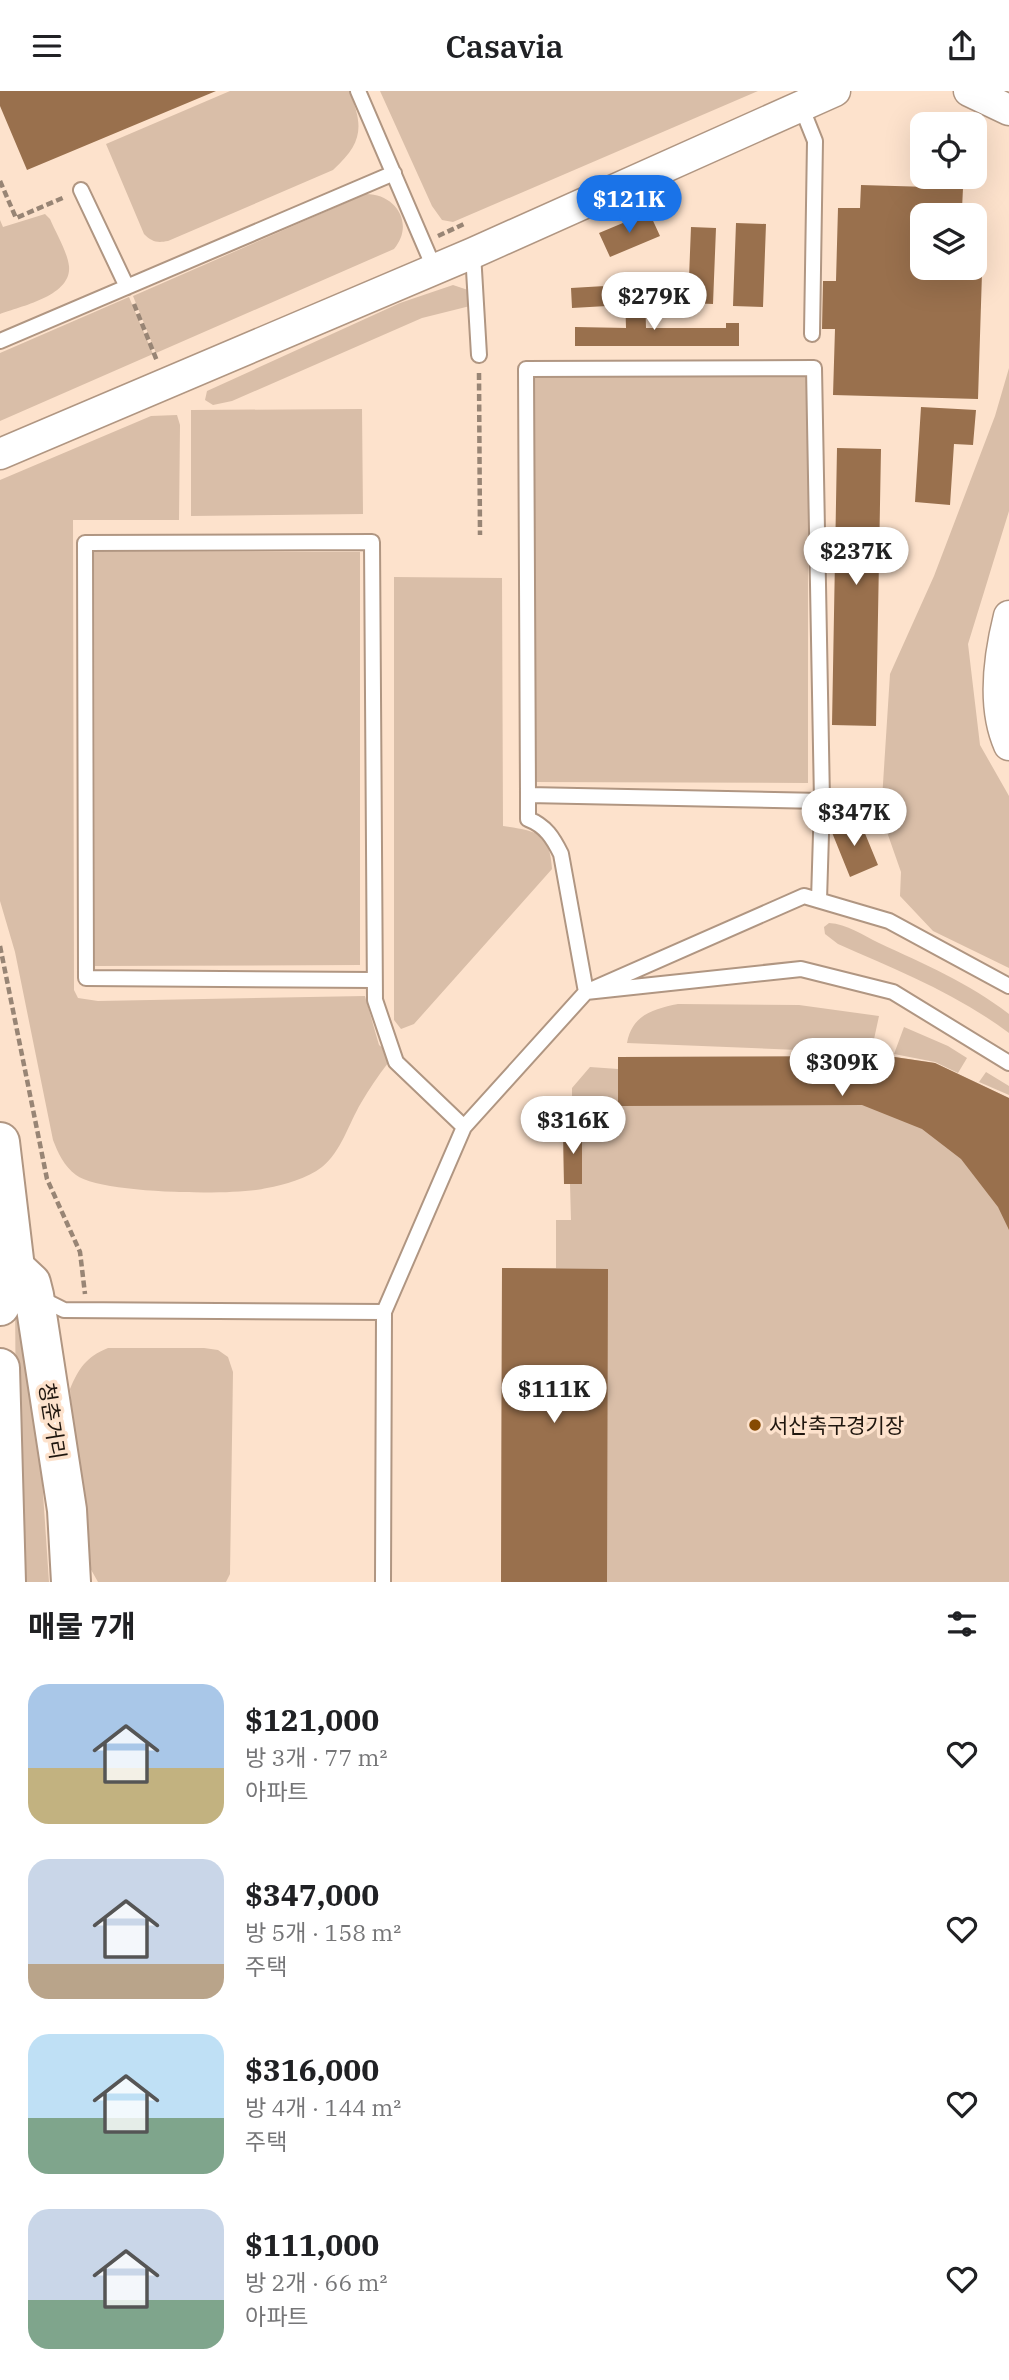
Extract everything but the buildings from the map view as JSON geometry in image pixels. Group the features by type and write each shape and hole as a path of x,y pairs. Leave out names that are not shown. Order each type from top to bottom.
{"main road":[{"name":"청춘거리","path":"0,1142 16,1290 67,1510 71,1582"},
{"path":"0,1368 6,1582"}],"street":[{"path":"0,454 473,253 835,91"},
{"path":"969,91 1009,110"},
{"path":"1009,616 999,685 1003,731 1009,745"}],"lane":[{"path":"358,91 435,269"},
{"path":"801,106 815,141 812,334"},
{"path":"0,341 394,173"},
{"path":"81,190 127,287"},
{"path":"473,253 478,355"},
{"path":"586,992 561,855 552,836 540,823 528,819 526,369 814,368 822,801 819,900"},
{"path":"373,981 86,978 85,543 372,542 375,1000 396,1062 464,1127"},
{"path":"528,795 822,801"},
{"path":"383,1582 384,1312 464,1127 586,992 804,896 889,921 1009,986"},
{"path":"586,992 801,969 892,992 1009,1063"},
{"path":"16,1290 64,1310 384,1312"}],"path":[{"path":"0,181 16,218 81,190"},
{"path":"127,287 167,383"},
{"path":"478,355 480,535"},
{"path":"0,946 47,1179 80,1252 86,1311"}],"shaded area":[{"path":"230,91 349,91 357,114 358,133 355,142 333,170 168,241 152,240 144,234 106,144"},
{"path":"380,91 758,91 453,222 442,220 432,206"},
{"path":"366,194 386,199 399,212 403,230 394,249 156,353 133,296"},
{"path":"45,214 50,219 66,254 68,276 62,285 44,298 0,314 0,220 3,227"},
{"path":"453,285 468,290 470,306 422,318 232,401 213,405 205,400 207,391 400,303"},
{"path":"129,297 153,354 0,421 0,353"},
{"path":"1009,368 1009,511 968,644 980,745 1009,796 1009,968 933,931 900,896 901,872 881,815 890,674 934,576 995,416"},
{"path":"533,376 808,376 808,783 533,782"},
{"path":"362,409 363,514 191,516 191,410"},
{"path":"177,415 180,425 179,520 73,520 74,990 78,998 98,1001 365,996 379,1045 387,1051 388,1063 364,1098 329,1161 310,1175 296,1181 251,1191 139,1190 90,1181 68,1168 53,1140 15,952 0,901 0,480 151,416"},
{"path":"94,552 360,552 360,965 95,966"},
{"path":"394,577 502,578 503,826 539,835 548,847 552,869 414,1024 401,1029 394,1020"},
{"path":"829,923 855,930 978,993 1009,1014 1009,1033 948,995 838,944 825,934 824,927"},
{"path":"678,1004 799,1005 879,1016 871,1053 627,1043 634,1026 645,1015"},
{"path":"904,1027 948,1046 967,1058 958,1073 935,1062 894,1054"},
{"name":"서산축구경기장","path":"888,1056 935,1063 1009,1098 1009,1582 501,1582 502,1268 556,1268 556,1220 571,1220 570,1184 564,1184 563,1128 572,1127 572,1088 590,1067 618,1069 618,1057"},
{"path":"986,1072 1009,1086 1009,1095 979,1082"},
{"path":"15,1294 38,1419 49,1582 17,1582"},
{"path":"108,1348 204,1348 218,1350 228,1357 233,1372 230,1574 226,1582 98,1582 85,1559 70,1389 84,1364"}],"place":[{"name":"서산축구경기장","path":"755,1425"}]}
